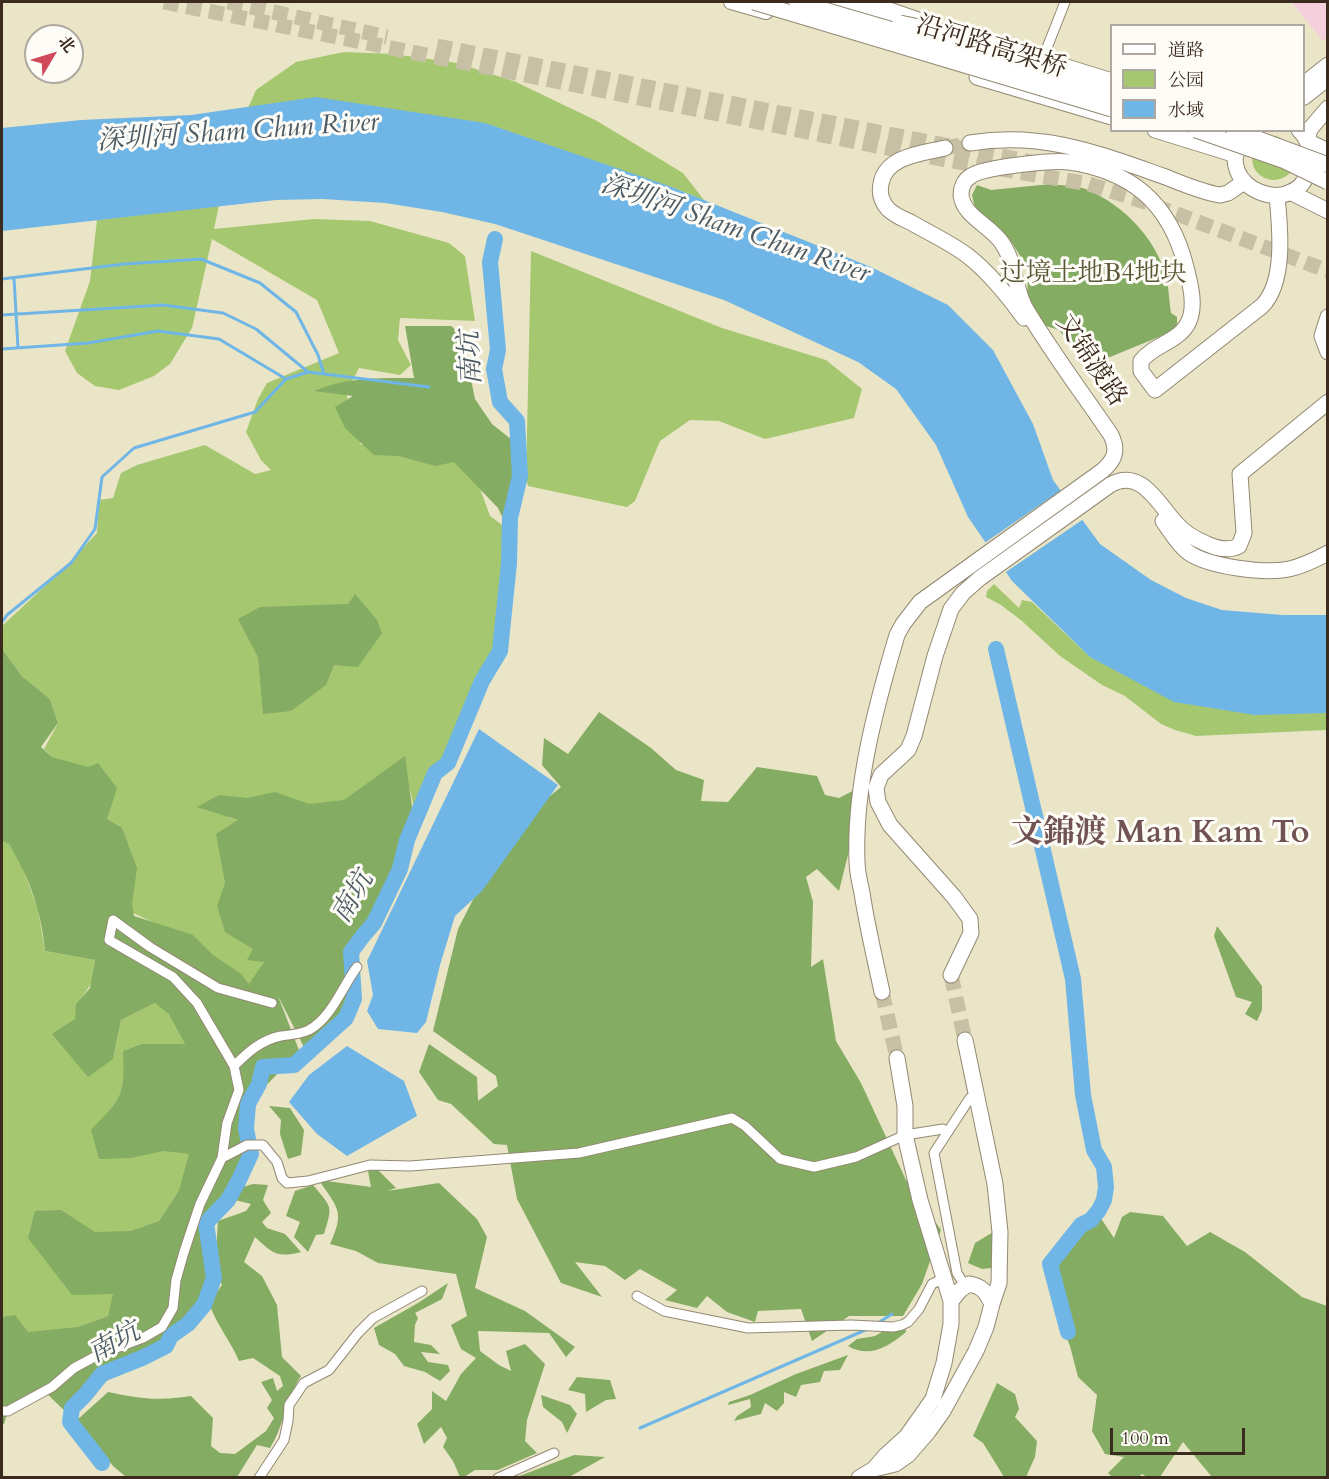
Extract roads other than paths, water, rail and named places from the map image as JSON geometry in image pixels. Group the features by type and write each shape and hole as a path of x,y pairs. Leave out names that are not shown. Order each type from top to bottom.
{"main road":[{"path":"731,2 1110,116"},
{"name":"沿河路高架桥","path":"754,2 1110,108"},
{"path":"804,2 828,31"},
{"path":"804,2 973,38"},
{"name":"沿河路高架桥","path":"804,2 1110,93"},
{"path":"828,31 834,16 834,2 1110,86"},
{"path":"866,3 1110,80"},
{"path":"1305,83 1328,65"},
{"path":"1305,96 1328,78"},
{"path":"1303,136 1328,108"},
{"path":"1161,132 1236,155"},
{"path":"1202,132 1285,161 1328,182"},
{"path":"1240,132 1328,164"},
{"path":"1246,132 1236,155 1237,170 1244,182 1256,191 1270,196 1284,194 1303,182 1310,167 1310,149 1303,136"},
{"path":"1261,132 1328,164"},
{"path":"1303,136 1328,151"},
{"path":"970,143 1015,139 1064,144 1220,195 1228,193 1244,182"},
{"name":"文锦渡路","path":"945,148 908,157 894,163 883,174 880,194 893,213 970,257 990,275 1022,316 1104,440 1106,449 1102,463 1083,484"},
{"name":"文锦渡路","path":"1083,484 1112,461 1116,452 1114,441 1026,309 1002,243 964,204 961,191 966,180 980,172 1044,162 1070,162 1117,176 1132,184 1153,201 1170,225 1180,247 1188,276 1192,309 1190,320 1181,333 1145,356 1141,361 1141,371 1155,390 1262,306 1271,295 1276,279 1284,194"},
{"path":"1284,194 1328,211"},
{"path":"1328,317 1323,336 1328,352"},
{"path":"951,975 970,933 970,919 954,897 891,825 878,802 876,788 881,775 908,750 914,736 935,656 951,609 963,593 980,578 1116,482 1133,480 1146,488 1174,522 1194,538 1223,549 1235,548 1242,542 1244,533 1240,474 1328,402"},
{"path":"882,992 868,931 857,863 858,804 861,781 892,653 903,624 920,602 1083,484"},
{"path":"1094,498 1117,487 1136,489 1151,503 1183,548 1195,556 1229,566 1286,570 1328,553"},
{"path":"871,1474 895,1464 908,1455 938,1418 976,1351 999,1283 1000,1232 985,1134 965,1040"},
{"path":"871,1474 886,1455 907,1436 933,1398 944,1363 951,1324 951,1301 921,1200 905,1135 905,1106 897,1058"},
{"path":"951,1301 960,1290 969,1284 978,1286 987,1292 992,1304"}],"street":[{"path":"1029,92 1065,2"},
{"path":"2,1411 8,1411 52,1387 74,1368 100,1354 143,1338 162,1327 172,1308 176,1280 184,1252 211,1177 222,1158 227,1123 239,1090 234,1066 197,1003 173,976 109,940 112,920 150,947 218,988 272,1003"},
{"path":"234,1066 250,1050 266,1040 308,1030 315,1025 331,1009 357,967"},
{"path":"965,1286 957,1273 934,1153 970,1098"},
{"path":"222,1158 247,1144 262,1145 277,1162 282,1178 287,1183 308,1181 370,1165 410,1166 579,1153 732,1118 745,1126 780,1159 814,1167 856,1157 905,1135 943,1129 948,1132"},
{"path":"637,1296 664,1311 748,1328 893,1326 908,1322 919,1309 932,1284 940,1280 945,1282"},
{"path":"259,1478 284,1440 289,1405 304,1383 329,1370 373,1318 422,1291"},
{"path":"498,1478 554,1453"}],"water":[{"name":"深圳河 Sham Chun River","path":"316,97 485,123 669,186 871,267 948,305 993,350 1033,424 1053,480 1100,544 1151,580 1186,598 1222,610 1283,615 1327,615 1327,713 1255,715 1174,702 1090,657 1012,581 968,517 936,445 896,389 858,362 724,300 495,224 442,212 385,203 323,199 276,200 2,231 2,128 81,120 191,115"},
{"path":"479,729 558,785 482,891 455,916 426,1022 417,1033 378,1029 367,1011 373,995 367,961"},
{"path":"347,1046 404,1081 417,1116 347,1156 317,1134 289,1102 309,1075"}],"waterway":[{"name":"南坑","path":"102,1463 70,1422 72,1408 102,1374 166,1346 171,1336 188,1324 204,1305 214,1278 206,1223 228,1200 251,1154 246,1129 248,1104 259,1084 263,1067 294,1065 346,1018 354,999 351,952 374,923 400,869 407,840 435,773 448,763 482,681 500,651 509,563 510,518 520,476 517,421 500,402 494,369 498,350 490,262 495,239"},
{"path":"2,279 124,264 201,259 260,283 296,312 318,355 324,374"},
{"path":"14,278 18,348"},
{"path":"2,315 163,305 223,313 256,329 308,372"},
{"path":"2,349 88,343 158,331 219,339 286,379"},
{"path":"2,622 7,615 71,563 95,529 102,477 134,448 255,412 286,379 308,372 429,387"},
{"path":"996,649 1073,979 1083,1095 1094,1150 1104,1167 1106,1187 1104,1200 1099,1210 1091,1220 1081,1225 1050,1264 1068,1332"},
{"path":"878,1323 892,1314"},
{"path":"640,1428 870,1328"}],"tunnel":[{"path":"164,2 941,159 1089,184 1145,202 1328,271"},
{"path":"228,2 387,37"},
{"path":"437,46 1032,162"},
{"path":"945,148 970,143"},
{"path":"951,975 965,1040"},
{"path":"882,992 897,1058"}],"district":[{"name":"文錦渡 Man Kam To","path":"1160,835"}],"park label":[{"name":"过境土地B4地块","path":"1093,275"}]}
